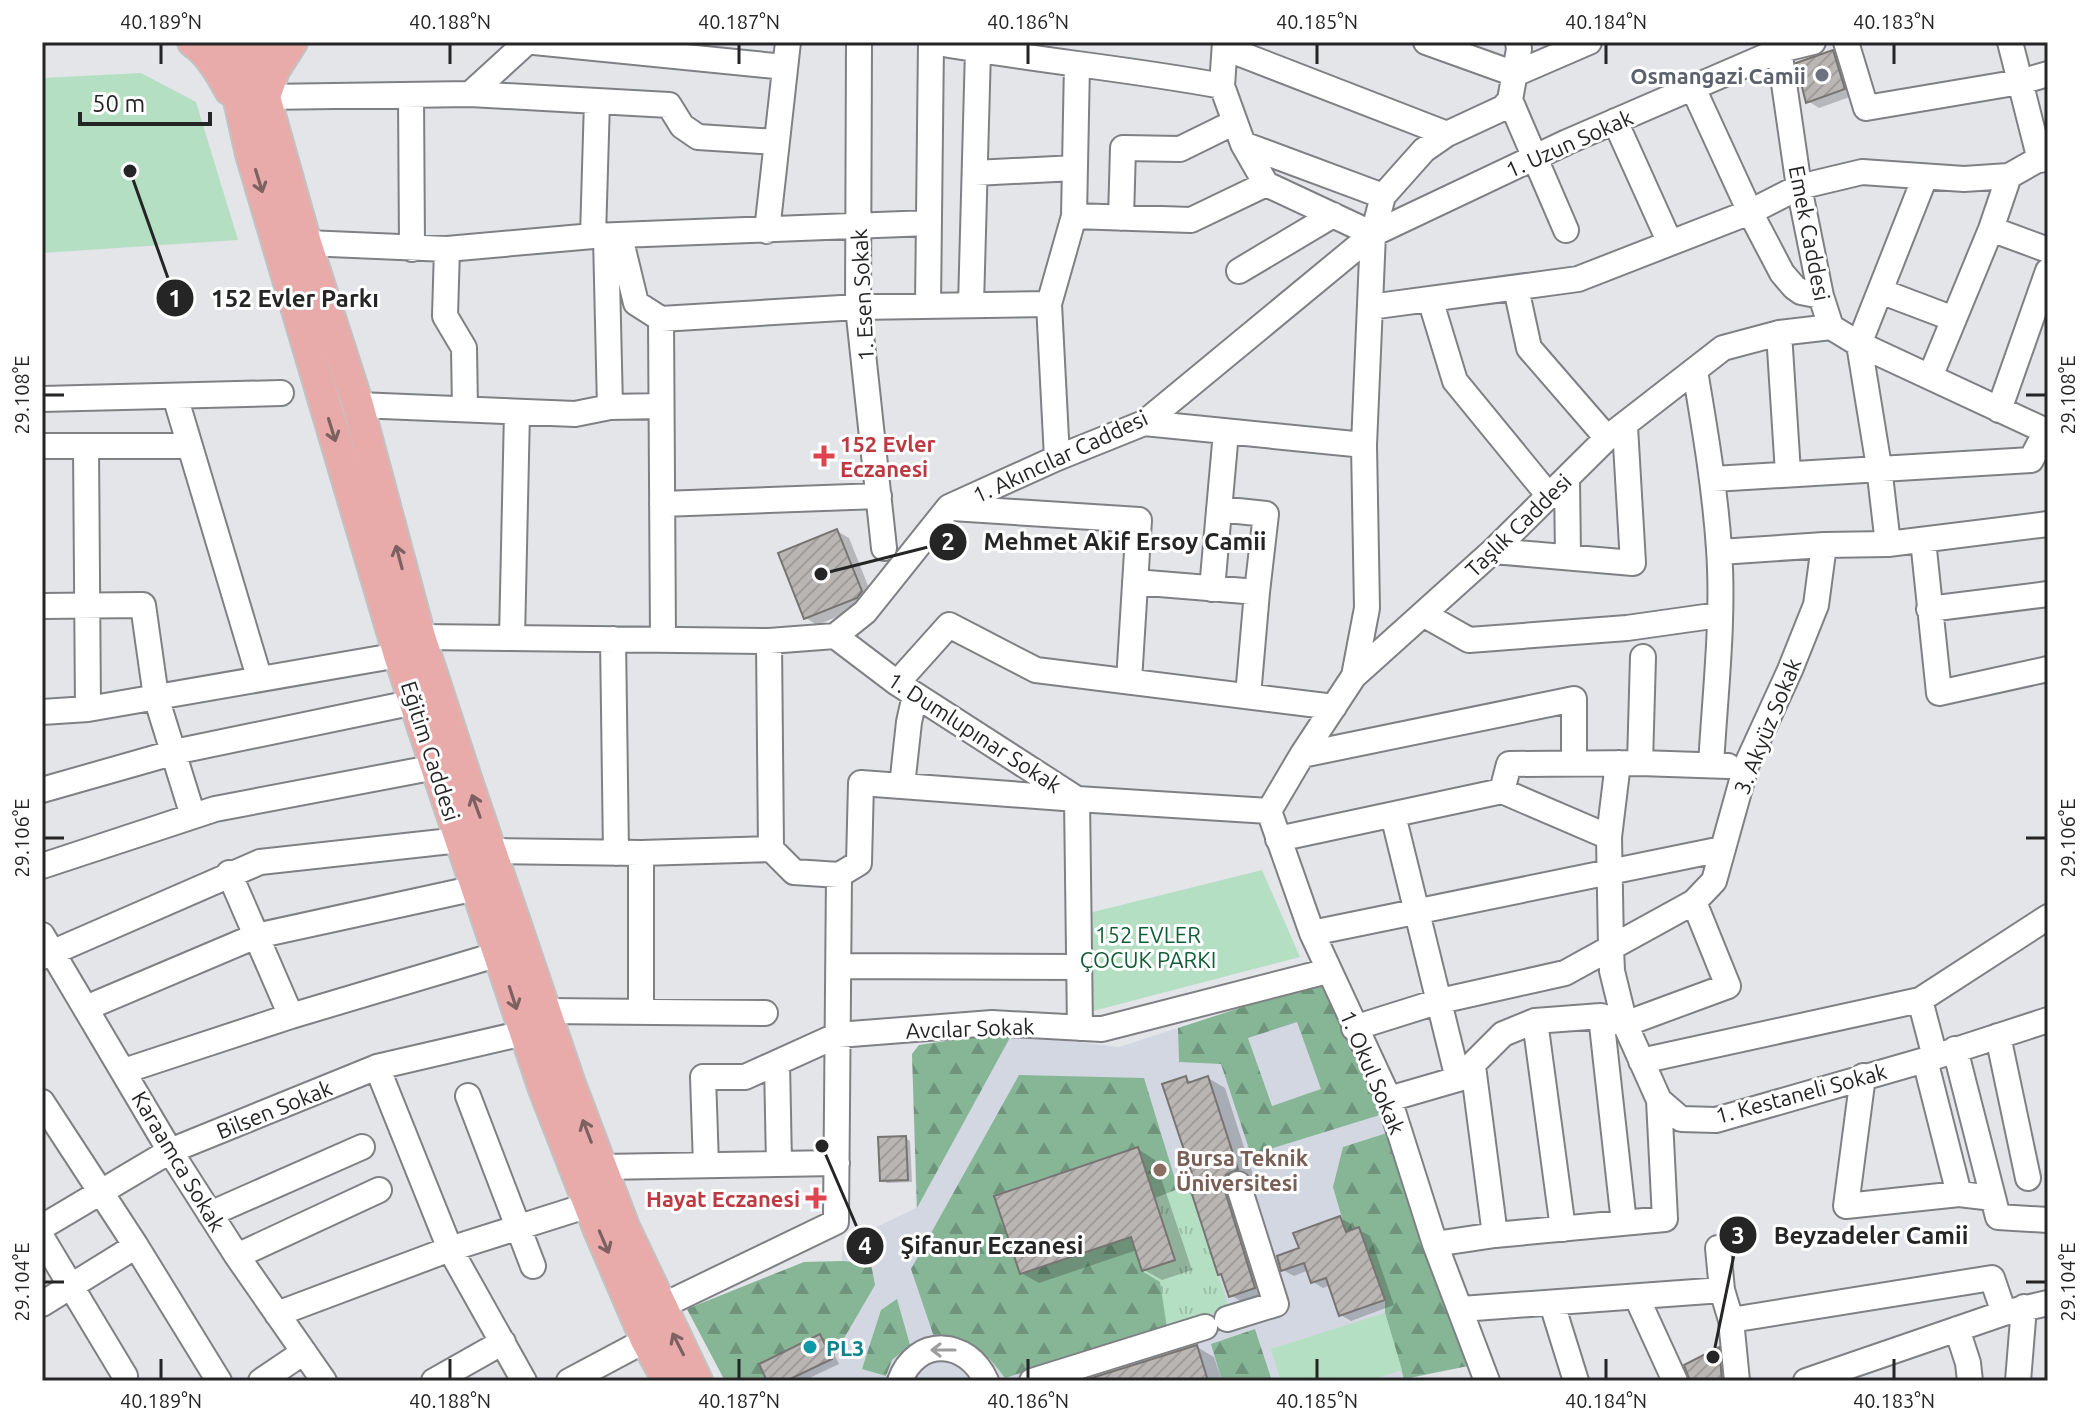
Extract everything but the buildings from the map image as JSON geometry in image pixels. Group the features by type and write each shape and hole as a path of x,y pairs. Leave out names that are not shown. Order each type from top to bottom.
{"main road":[{"path":"193,42 252,102"},
{"path":"226,42 252,102"},
{"name":"Eğitim Caddesi","path":"257,42 258,61 252,102 410,646 467,781 545,1011 624,1227 697,1381"},
{"path":"252,102 292,42"},
{"name":"Eğitim Caddesi","path":"252,102 306,243 358,405 410,646 415,702 436,767 524,1033 589,1205 646,1340 668,1381"}],"street":[{"path":"470,94 527,42"},
{"path":"534,42 785,67"},
{"path":"767,231 788,42"},
{"name":"1. Esen Sokak","path":"859,42 858,307 884,548"},
{"path":"928,305 932,42 978,50 1068,56 1222,86"},
{"path":"1426,42 1515,74 1589,42"},
{"path":"1354,676 1367,608 1364,445 1373,234 1383,196 1424,150 1447,134 1503,108 1510,100 1518,42"},
{"name":"1. Uzun Sokak","path":"1373,234 1779,46 1813,42"},
{"path":"1846,42 1866,108 2020,82 2048,74"},
{"path":"1370,307 1578,279 1750,212 1799,187 1862,172 1964,179 2009,176 2044,157 2010,42"},
{"path":"1373,234 1266,184 1239,133 1222,86 1225,45 1447,134"},
{"name":"Emek Caddesi","path":"1779,46 1799,187 1821,296 1831,327 1859,344 2047,432"},
{"path":"971,305 978,50"},
{"path":"1057,458 1049,304 1074,216 1075,168 1068,56"},
{"path":"1693,88 1750,212 1787,281 1801,292 1821,296"},
{"path":"252,102 470,94 669,105 682,126 698,137 776,142"},
{"path":"411,95 412,249"},
{"path":"1510,100 1566,230"},
{"path":"597,101 606,237 610,407"},
{"path":"1615,121 1670,243"},
{"path":"1121,218 1123,148 1180,149 1239,133 1383,196"},
{"path":"975,173 1075,168"},
{"path":"1930,377 1991,229 2009,176"},
{"path":"1888,544 1859,344 1925,177"},
{"path":"1074,216 1191,220 1266,184"},
{"path":"1239,271 1333,215"},
{"path":"306,243 447,249 606,237 929,223"},
{"path":"1991,229 2048,250"},
{"name":"1. Akıncılar Caddesi","path":"835,636 865,612 949,507 1144,423 1373,234"},
{"path":"606,237 636,303 661,319 858,307 1049,304"},
{"path":"447,249 445,316 464,348 465,409"},
{"path":"1999,410 2048,271"},
{"path":"1493,551 1633,563 1616,432 1529,348 1516,288"},
{"path":"1880,291 1954,319"},
{"path":"1430,299 1455,381 1558,488 1568,557"},
{"path":"661,319 663,640"},
{"name":"Taşlık Caddesi","path":"1269,811 1354,676 1493,551 1616,432 1723,348 1779,333 1831,327"},
{"path":"1779,333 1788,473"},
{"path":"1695,371 1713,479 1720,552 1711,765"},
{"path":"42,399 281,393"},
{"path":"175,396 259,677"},
{"path":"358,405 575,414 610,407 661,406"},
{"path":"512,638 517,412"},
{"path":"1144,423 1364,445"},
{"path":"1212,589 1226,432"},
{"path":"1713,479 2031,460 2047,432"},
{"path":"42,446 190,446"},
{"path":"86,446 88,709"},
{"path":"662,504 879,496"},
{"path":"949,507 1139,520 1129,681"},
{"path":"1219,509 1266,514 1248,696"},
{"path":"1720,552 1888,544 2048,524"},
{"path":"1923,540 1939,693 2048,669"},
{"name":"3. Akyüz Sokak","path":"1354,1028 1440,1001 1565,973 1694,902 1714,881 1746,766 1816,605 1824,545"},
{"path":"1135,582 1257,592"},
{"path":"1929,609 2048,594"},
{"path":"42,606 143,605 156,697 193,816"},
{"path":"1423,614 1469,640 1627,628 1719,615"},
{"path":"902,786 909,722 906,689 949,625 1036,670 1334,707"},
{"path":"42,712 88,709 156,697 410,646 512,638 769,641 835,636"},
{"name":"1. Dumlupınar Sokak","path":"835,636 906,689 1077,799 1269,811"},
{"path":"613,639 616,853"},
{"path":"769,641 771,849 794,872 839,875 859,863 861,783 1077,799 1080,1028"},
{"path":"1435,1244 1495,1235 1665,1219 1659,1100 1625,1024 1612,971 1611,948 1609,837 1629,763 1643,657"},
{"path":"1302,755 1574,699 1574,763"},
{"path":"42,790 173,753 415,702"},
{"path":"1502,791 1509,764 1746,766"},
{"path":"42,866 215,809 436,767"},
{"path":"1278,839 1502,791 1609,837"},
{"name":"1. Okul Sokak","path":"1269,811 1312,933 1389,1099 1435,1244 1487,1381"},
{"path":"1393,815 1440,1001 1466,1073 1495,1235"},
{"path":"45,948 260,862 460,840"},
{"path":"492,851 641,853 771,849"},
{"path":"1312,933 1722,849"},
{"path":"641,853 641,1012"},
{"path":"229,873 291,1016"},
{"path":"660,1307 836,1222 839,875"},
{"path":"86,1008 256,936 476,888"},
{"path":"1389,1099 1466,1073 1503,1034 1535,1021 1601,1016 1625,1024 1728,986 1694,902"},
{"path":"1641,1061 1920,1000 2048,917"},
{"name":"Karaamca Sokak","path":"45,948 86,1008 170,1151 237,1256 324,1381"},
{"path":"124,1071 291,1016 499,954"},
{"path":"839,966 1079,967"},
{"name":"Avcılar Sokak","path":"706,1165 703,1077 745,1077 838,1035 992,1023 1102,1029 1328,971"},
{"path":"1920,1000 1995,1208"},
{"path":"545,1011 765,1013"},
{"path":"1601,1016 1624,1223"},
{"name":"1. Kestaneli Sokak","path":"1659,1100 1681,1119 1716,1120 2048,1020"},
{"path":"1535,1021 1563,1229"},
{"name":"Bilsen Sokak","path":"42,1227 170,1151 377,1067 524,1033"},
{"path":"1998,1036 2028,1178"},
{"path":"1938,1055 1959,1194"},
{"path":"777,1063 779,1164"},
{"path":"377,1067 450,1249 524,1381"},
{"path":"1863,1076 1846,1206 1959,1194 1995,1208 2048,1220"},
{"path":"468,1096 533,1266"},
{"path":"42,1102 219,1381"},
{"path":"210,1214 362,1147"},
{"path":"601,1167 837,1163"},
{"path":"1032,1381 1276,1304 1238,1184"},
{"path":"237,1256 379,1190"},
{"path":"277,1314 450,1249 589,1205"},
{"path":"42,1238 125,1376"},
{"path":"42,1304 136,1246"},
{"path":"1718,1248 1722,1290 1731,1320 1737,1381"},
{"path":"1731,1320 1992,1278 2025,1308"},
{"path":"1461,1309 1722,1290"},
{"path":"1637,1298 1675,1381"},
{"path":"1552,1304 1576,1381"},
{"path":"1806,1381 2025,1308"},
{"path":"2018,1381 2025,1308"},
{"path":"1957,1329 1968,1363 1970,1381"},
{"path":"569,1381 646,1340"},
{"path":"434,1381 503,1342"},
{"path":"900,1381 913,1359 925,1351 940,1348 955,1349 968,1356 979,1366 986,1381"},
{"path":"261,1381 304,1352"}],"shaded area":[{"name":"Bursa Teknik Üniversitesi","path":"1326,980 1390,1132 1473,1365 1395,1381 725,1381 687,1309 804,1262 842,1261 843,1243 916,1208 912,1054 919,1045 998,1033 1119,1047"}],"green space":[{"path":"141,73 196,102 238,240 42,253 42,78"},
{"name":"152 EVLER ÇOCUK PARKI","path":"1262,870 1300,957 1093,1011 1089,913"},
{"path":"1326,980 1383,1114 1251,1155 1221,1064 1179,1062 1178,1028","holes":["1297,1022 1321,1089 1272,1106 1248,1038"]},
{"path":"998,1033 1012,1034 917,1208 912,1054 919,1045"},
{"path":"1019,1075 1144,1078 1178,1189 1155,1198 1137,1147 994,1195 1020,1274 1131,1237 1142,1271 1160,1282 1167,1328 1005,1378 976,1347 934,1337 911,1269"},
{"path":"1390,1132 1473,1365 1404,1379 1385,1313 1385,1300 1360,1228 1346,1232 1333,1187 1343,1147"},
{"path":"1189,1185 1229,1308 1167,1328 1142,1271 1175,1260 1155,1198"},
{"path":"804,1262 871,1264 875,1285 832,1359 820,1335 759,1364 767,1381 725,1381 687,1309"},
{"path":"897,1299 910,1345 892,1360 886,1376 862,1369 881,1310"},
{"path":"1385,1313 1402,1370 1368,1381 1281,1381 1271,1349"},
{"path":"1255,1329 1272,1381 1222,1381 1211,1344"}],"place":[{"name":"Osmangazi Camii","path":"1822,75"},
{"name":"152 Evler Parkı","path":"130,171"},
{"name":"152 Evler Eczanesi","path":"824,456"},
{"name":"Mehmet Akif Ersoy Camii","path":"821,574"},
{"name":"Şifanur Eczanesi","path":"822,1146"},
{"name":"Bursa Teknik Üniversitesi","path":"1160,1170"},
{"name":"Hayat Eczanesi","path":"816,1198"},
{"name":"PL3","path":"810,1347"},
{"name":"Beyzadeler Camii","path":"1713,1357"}]}
